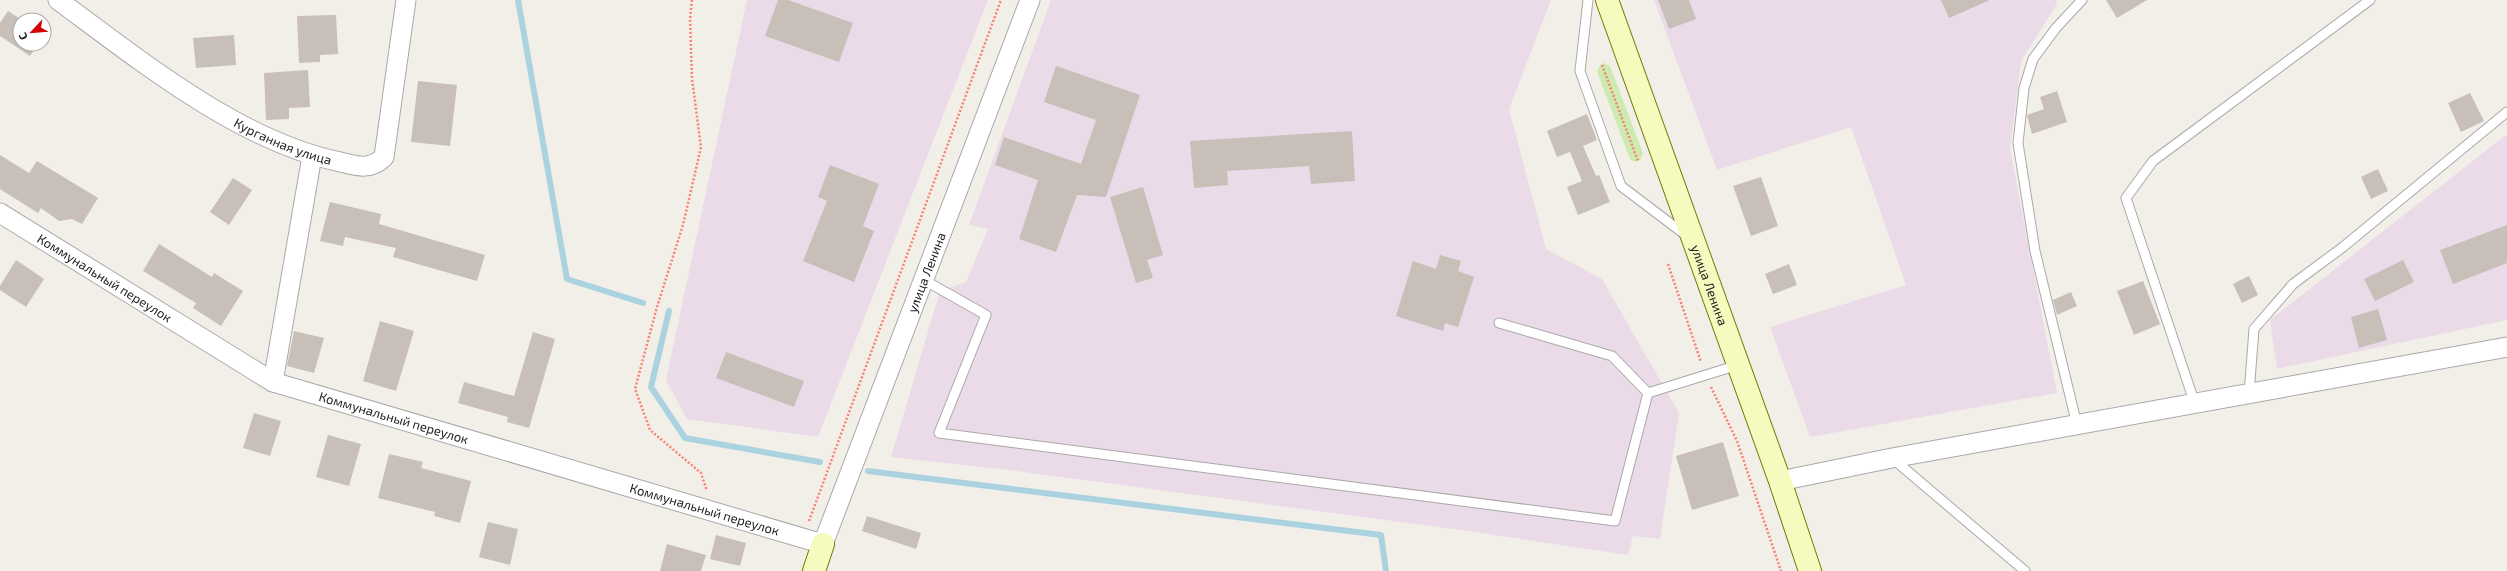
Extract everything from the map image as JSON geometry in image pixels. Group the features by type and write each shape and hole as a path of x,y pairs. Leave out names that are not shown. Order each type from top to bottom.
{"main road":[{"name":"улица Ленина","path":"1607,0 1780,481 1810,571"},
{"path":"813,542 814,571"}],"street":[{"name":"Курганная улица","path":"58,0 160,75 265,135 312,156 365,167 376,165 384,157 406,0"},
{"name":"улица Ленина","path":"813,542 924,280 1030,0"},
{"path":"274,382 312,156"},
{"name":"Коммунальный переулок","path":"0,213 274,382 813,542"},
{"path":"1780,481 1892,458 2507,347"}],"lane":[{"path":"1588,0 1580,71 1621,186 1694,241"},
{"path":"2077,425 2035,251 2018,143 2024,88 2033,60 2056,28 2082,0"},
{"path":"2195,404 2126,198 2153,161 2370,0"},
{"path":"2249,394 2254,329 2293,284 2343,247 2507,112"},
{"path":"924,280 986,315 939,433 1615,521 1648,393"},
{"path":"1499,323 1612,356 1648,393"},
{"path":"1648,393 1738,364"},
{"path":"1892,458 2025,571"}],"path":[{"path":"692,0 690,19 692,79 701,146 683,225 635,389 650,430 701,473 713,512"},
{"path":"813,542 1001,0"},
{"path":"1602,65 1638,161"},
{"path":"1668,264 1706,375 1737,441 1781,571"}],"shaded area":[{"path":"747,0 988,0 818,437 687,419 666,380"},
{"path":"1051,0 1551,0 1509,109 1546,249 1602,279 1679,413 1660,539 1633,536 1628,555 1461,530 1009,470 891,457 940,291 966,282 988,229 969,225"},
{"path":"1654,0 2056,0 2057,4 2021,61 2010,149 2057,393 1810,437 1770,327 1906,285 1851,127 1717,170"},
{"path":"2507,134 2507,320 2277,369 2270,320"}],"green space":[{"path":"1604,63 1610,66 1643,153 1640,160 1635,162 1630,159 1597,72 1599,66"}],"building":[{"path":"778,0 788,0 853,23 839,62 765,36"},
{"path":"1658,0 1689,0 1696,19 1669,29"},
{"path":"1941,0 1990,0 1949,18"},
{"path":"2106,0 2147,0 2117,18"},
{"path":"8,11 12,14 12,44 0,36 0,23"},
{"path":"336,15 338,54 320,55 320,62 299,63 297,16"},
{"path":"234,35 236,65 196,68 193,38"},
{"path":"24,52 33,52 30,56"},
{"path":"1056,66 1140,95 1106,197 1077,195 1056,252 1019,239 1038,180 995,165 1004,137 1081,164 1096,120 1044,102"},
{"path":"308,70 310,107 289,108 289,119 266,120 264,73"},
{"path":"418,81 457,85 450,146 411,142"},
{"path":"2057,91 2067,122 2032,134 2027,115 2044,109 2040,97"},
{"path":"2470,93 2484,121 2461,132 2448,103"},
{"path":"1587,114 1597,140 1583,146 1596,176 1599,175 1610,202 1578,215 1567,187 1582,181 1570,152 1557,157 1547,131"},
{"path":"1352,131 1355,181 1311,184 1309,166 1227,171 1228,185 1194,188 1190,141"},
{"path":"0,155 29,173 37,161 98,198 82,224 72,219 59,221 41,208 38,213 0,189"},
{"path":"830,165 879,184 863,226 874,231 854,282 803,261 827,201 818,197"},
{"path":"2378,169 2388,191 2371,199 2361,177"},
{"path":"1761,177 1778,226 1751,236 1733,186"},
{"path":"233,178 252,190 229,225 210,212"},
{"path":"1143,187 1163,255 1147,260 1153,278 1136,283 1110,197"},
{"path":"330,202 381,214 379,224 485,255 477,281 393,257 396,248 345,237 343,246 320,241"},
{"path":"2507,225 2507,263 2453,284 2440,250"},
{"path":"159,244 212,277 214,273 243,291 221,326 193,308 196,303 143,271"},
{"path":"1440,255 1461,261 1458,271 1474,277 1458,327 1445,323 1443,331 1396,316 1413,261 1436,269"},
{"path":"16,260 44,279 26,307 0,290 0,286"},
{"path":"2403,260 2414,282 2375,301 2364,279"},
{"path":"1789,264 1797,285 1773,294 1765,274"},
{"path":"2249,276 2258,295 2242,303 2233,284"},
{"path":"2143,281 2160,324 2134,335 2117,291"},
{"path":"2071,292 2077,306 2057,315 2053,300"},
{"path":"2378,309 2387,340 2359,348 2351,317"},
{"path":"380,321 414,331 396,391 363,381"},
{"path":"294,331 324,338 314,373 287,366"},
{"path":"533,332 555,339 529,428 507,422 508,417 458,403 464,382 514,396"},
{"path":"726,352 804,381 794,407 716,378"},
{"path":"254,413 281,421 270,456 243,448"},
{"path":"328,435 361,444 349,486 316,477"},
{"path":"1723,442 1739,496 1692,510 1676,456"},
{"path":"389,454 423,462 421,468 471,481 460,523 434,516 435,512 378,498"},
{"path":"867,516 921,533 916,549 862,531"},
{"path":"488,522 518,529 510,565 479,557"},
{"path":"716,535 746,543 740,566 710,559"},
{"path":"667,544 706,555 701,571 660,571"}],"waterway":[{"path":"518,0 567,279 643,303"},
{"path":"669,311 651,387 685,438 820,462"},
{"path":"868,471 1381,535 1386,571"}]}
